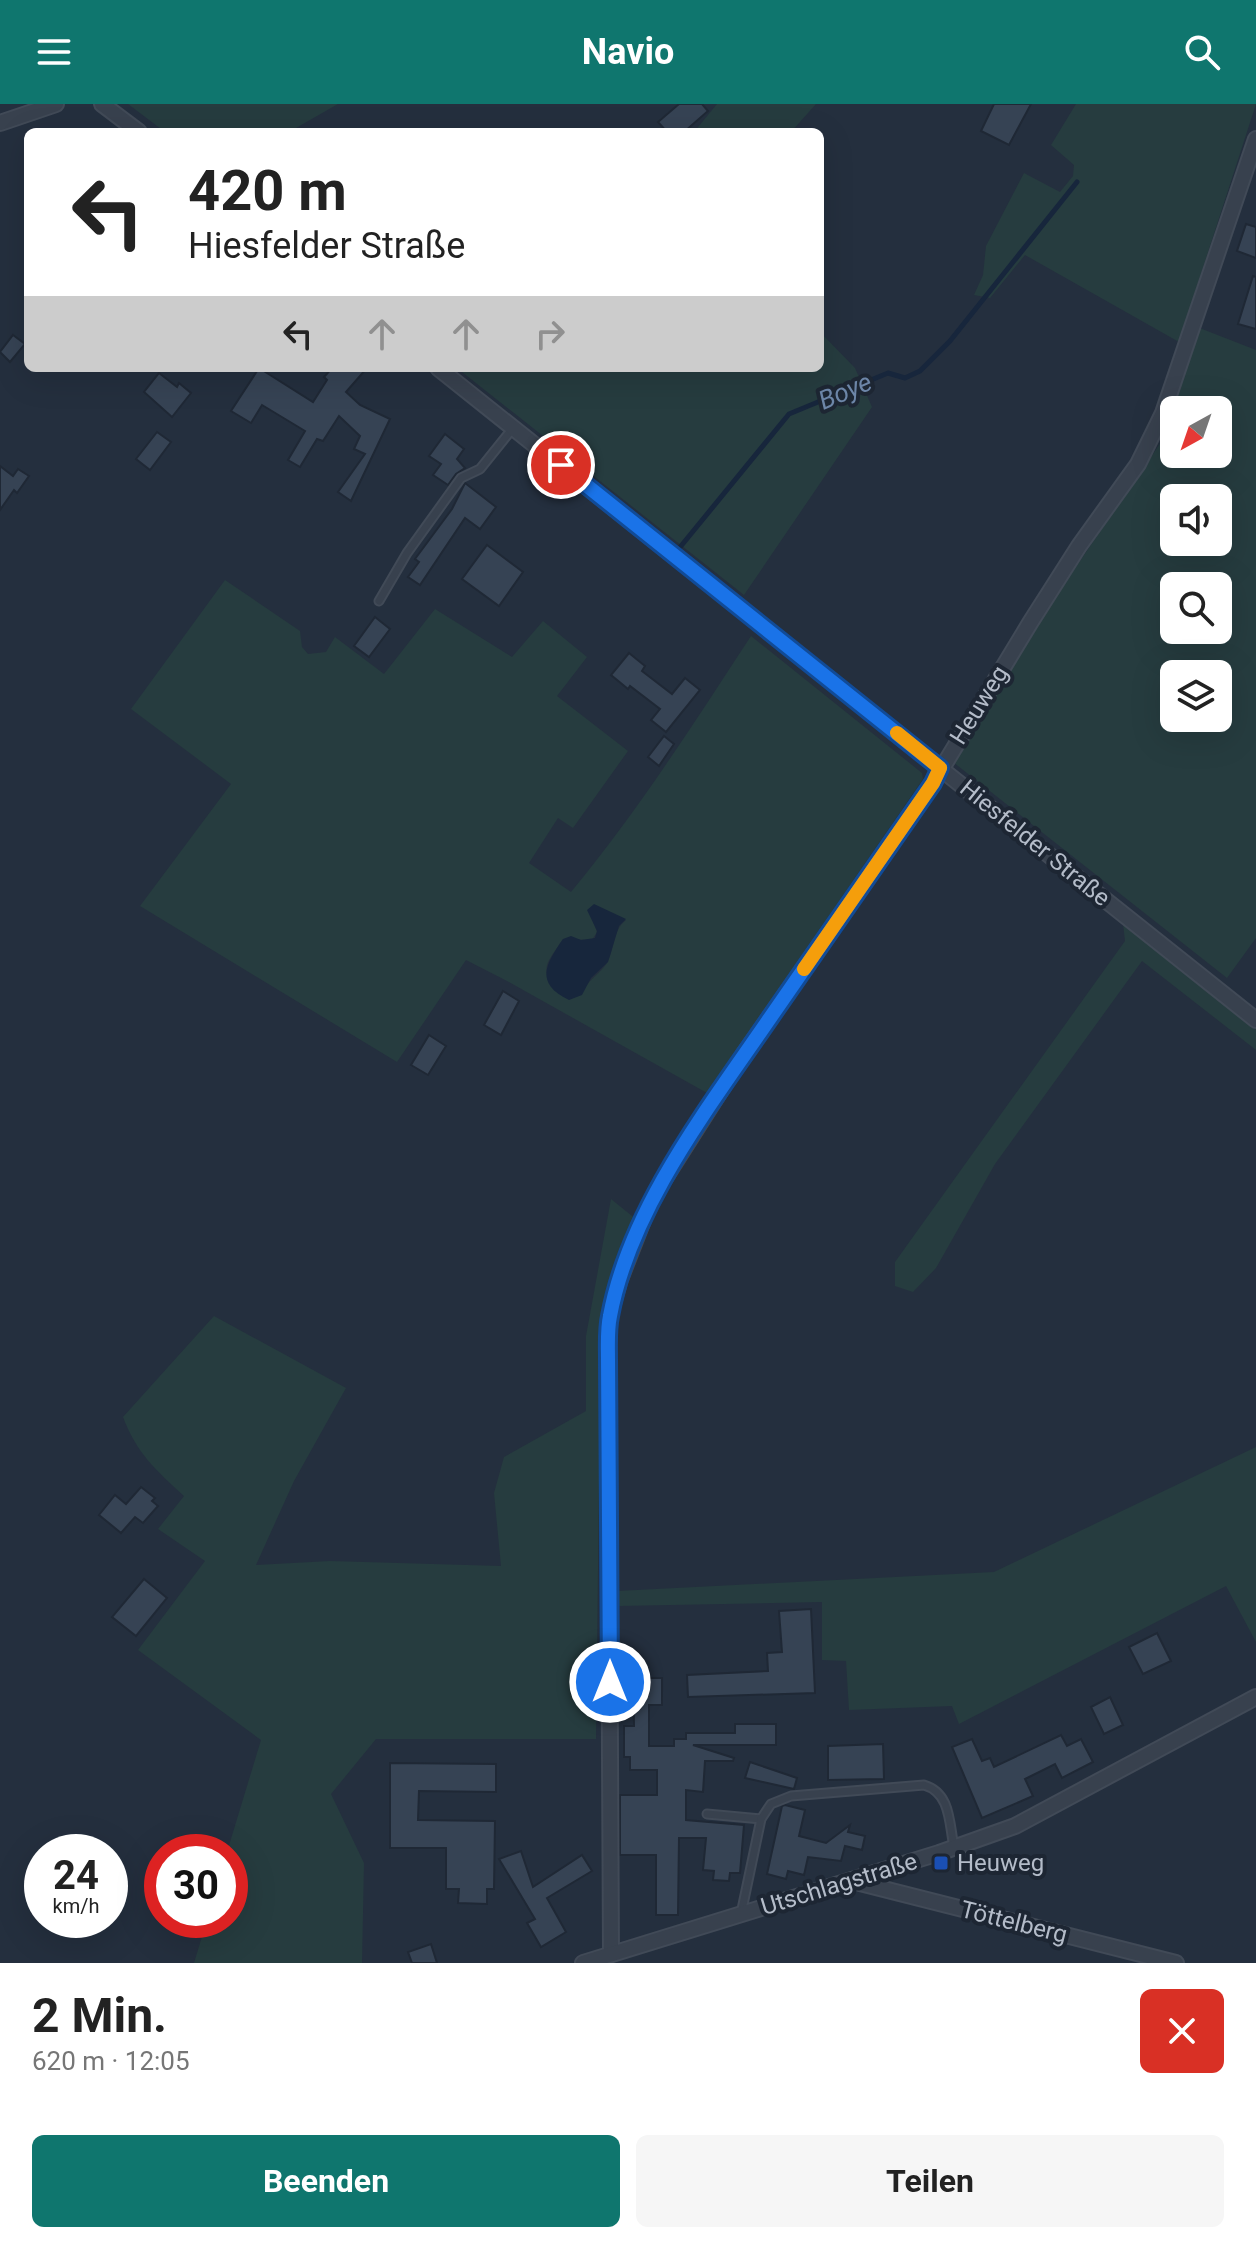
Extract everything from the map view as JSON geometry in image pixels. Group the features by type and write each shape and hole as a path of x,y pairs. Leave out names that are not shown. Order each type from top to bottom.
{"street":[{"path":"0,123 56,104"},
{"path":"102,104 134,128"},
{"name":"Heuweg","path":"611,1954 608,1359 609,1318 619,1282 646,1213 668,1173 744,1054 924,796 1079,546 1138,464 1163,413 1256,139"},
{"name":"Hiesfelder Straße","path":"443,372 1256,1020"},
{"name":"Utschlagstraße","path":"583,1963 851,1881 1015,1826 1256,1697"},
{"name":"Töttelberg","path":"851,1881 1176,1963"}],"lane":[{"path":"379,601 407,553 461,478 480,469 513,428"},
{"path":"741,1914 761,1819 771,1804 791,1796 924,1785 933,1788 945,1800 954,1848"},
{"path":"707,1814 761,1819"}],"green space":[{"path":"128,104 338,104 296,128 160,128"},
{"path":"717,104 816,104 795,128 697,128"},
{"path":"1076,104 1256,104 1179,342 1025,255 990,298 974,295 983,275 986,246 1024,173 1060,192 1073,176 1074,165 1051,145"},
{"path":"1197,327 1256,350 1256,938 1227,978 953,762 1002,675 1160,444 1160,468 1232,468 1232,396 1177,396"},
{"path":"824,336 855,368 872,407 744,595 462,372 824,372"},
{"path":"225,580 300,631 302,647 308,654 326,652 335,637 384,674 435,609 512,657 543,621 587,657 557,696 628,751 573,828 558,818 529,863 571,892 687,734 751,636 922,773 923,779 707,1093 466,960 397,1062 140,906 231,784 131,709","holes":["626,920 621,924 607,963 586,985 581,995 555,991 546,970 563,939 592,940 597,932 593,921"]},
{"path":"1123,923 1256,1028 1256,1050 1142,961 995,1164 936,1268 913,1292 895,1286 895,1262 1125,941"},
{"path":"611,1199 637,1220 612,1281 601,1318 596,1739 376,1739 331,1794 364,1863 362,1963 194,1963 202,1938 248,1938 248,1834 232,1834 261,1740 138,1650 205,1561 158,1529 184,1496 141,1451 123,1417 214,1316 346,1388 294,1481 256,1565 330,1561 501,1566 494,1493 504,1457 586,1411 586,1336"},
{"path":"1256,1447 1256,1642 1226,1586 959,1724 952,1706 849,1710 846,1661 822,1660 822,1602 618,1606 617,1591 994,1572"}],"water":[{"path":"594,904 626,919 619,926 608,962 591,978 582,995 569,1000 551,987 546,972 563,939 571,936 581,940 595,938 597,931 587,910"}],"building":[{"path":"679,104 702,104 708,111 689,128 663,128 658,122"},
{"path":"994,104 1031,104 1009,145 981,131"},
{"path":"1246,224 1256,227 1256,258 1237,251"},
{"path":"1253,276 1256,277 1256,329 1238,324"},
{"path":"13,335 24,343 10,362 0,352"},
{"path":"256,372 265,372 313,402 328,372 364,372 346,392 360,405 390,419 351,501 338,492 365,454 354,449 360,436 339,416 323,441 317,439 300,467 288,460 305,431 262,405 251,423 231,411"},
{"path":"159,373 191,393 172,417 144,392"},
{"path":"157,432 171,442 150,470 136,459"},
{"path":"445,434 464,449 457,459 465,468 448,485 433,475 441,464 429,456"},
{"path":"0,466 13,476 18,469 29,476 0,510"},
{"path":"465,483 496,507 480,529 465,518 420,585 408,577 419,562 415,559 452,509"},
{"path":"487,545 523,572 499,606 462,579"},
{"path":"375,617 390,629 369,657 354,646"},
{"path":"629,653 645,666 642,671 672,694 685,678 700,690 666,732 651,720 660,709 611,675"},
{"path":"664,736 674,744 659,766 648,757"},
{"path":"503,991 519,1001 501,1035 484,1025"},
{"path":"429,1035 446,1046 428,1075 411,1065"},
{"path":"141,1487 155,1498 152,1501 158,1506 143,1523 135,1517 121,1533 99,1515 115,1495 126,1504"},
{"path":"144,1579 167,1598 136,1636 112,1617"},
{"path":"811,1609 815,1693 688,1697 687,1675 768,1671 767,1653 782,1652 779,1611"},
{"path":"1157,1633 1171,1661 1143,1674 1129,1647"},
{"path":"633,1678 662,1678 662,1705 649,1705 649,1746 674,1746 674,1739 686,1739 686,1733 735,1733 735,1724 776,1724 776,1745 693,1745 734,1758 733,1761 705,1761 703,1792 686,1790 686,1820 744,1825 740,1873 730,1873 729,1881 713,1880 714,1871 703,1870 706,1838 679,1838 678,1915 656,1915 656,1855 620,1855 620,1795 657,1795 657,1770 630,1770 630,1757 624,1757 624,1726 634,1726"},
{"path":"1110,1697 1123,1725 1104,1734 1091,1707"},
{"path":"1061,1735 1067,1746 1081,1739 1093,1762 1062,1778 1055,1764 1025,1779 1033,1796 982,1818 952,1747 972,1739 982,1761 990,1758 994,1767"},
{"path":"883,1744 884,1779 828,1780 828,1746"},
{"path":"750,1762 797,1778 794,1789 745,1778"},
{"path":"390,1763 496,1764 496,1792 419,1791 418,1820 495,1821 494,1889 487,1889 487,1904 458,1903 459,1889 446,1889 446,1848 390,1848"},
{"path":"782,1806 805,1810 799,1836 826,1843 850,1825 848,1832 865,1836 862,1850 845,1846 841,1861 808,1857 804,1875 788,1871 786,1879 767,1874"},
{"path":"521,1851 533,1887 582,1855 592,1871 547,1898 566,1932 541,1947 527,1923 535,1919 499,1859"},
{"path":"431,1944 437,1963 412,1963 408,1952"}],"waterway":[{"name":"Boye","path":"681,546 789,414 888,373 905,378 920,371 950,341 1077,182"}],"slow traffic":[{"path":"804,969 933,783 940,768 897,733"}],"place":[{"name":"Heuweg","path":"941,1863"}],"route":[{"path":"561,465 940,768 933,783 744,1054 660,1186 619,1282 609,1318 608,1359 610,1682"}]}
